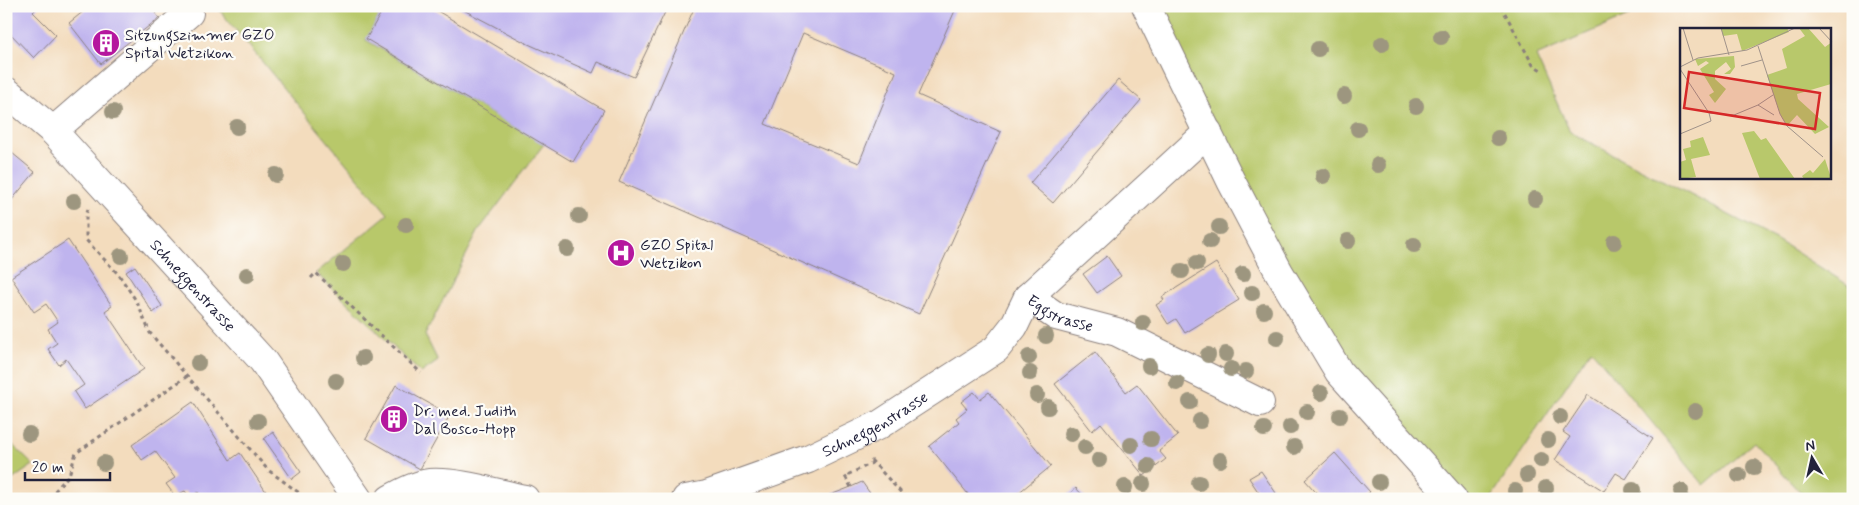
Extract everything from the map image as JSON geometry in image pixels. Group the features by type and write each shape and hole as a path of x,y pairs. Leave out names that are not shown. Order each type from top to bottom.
{"street":[{"path":"1146,6 1279,272 1339,372 1454,499"},
{"path":"53,131 190,13"},
{"name":"Schneggenstrasse","path":"6,91 53,131 263,360 358,499"},
{"name":"Eggstrasse","path":"1208,132 1028,297 1056,316 1117,332 1260,402"},
{"name":"Schneggenstrasse","path":"686,499 708,495 808,459 879,425 996,348 1014,326 1028,297"},
{"path":"390,499 406,490 428,483 457,484 525,499"}],"path":[{"path":"1501,6 1533,65 1543,71"},
{"path":"100,182 86,214 86,240 119,276 137,302 150,333 186,376 268,470 298,492 303,499"},
{"path":"310,278 316,273 421,373"},
{"path":"53,499 54,492 69,475 76,453 186,376"},
{"path":"854,437 872,463 907,499"},
{"path":"850,486 845,476 872,463"}],"green space":[{"path":"216,6 367,6 380,15 366,40 544,144 479,230 425,335 438,361 421,373 316,273 388,214"},
{"path":"1146,6 1651,6 1536,56 1570,132 1777,240 1853,288 1853,499 1807,499 1754,442 1704,485 1591,349 1490,499 1453,499 1339,372"},
{"path":"6,438 33,465 6,484"}],"building":[{"path":"6,6 39,6 33,12 56,35 34,58 6,29"},
{"name":"Sitzungszimmer GZO Spital Wetzikon","path":"90,6 150,6 159,18 101,64 69,23"},
{"path":"385,6 429,6 604,110 573,162 366,39"},
{"path":"456,6 668,6 634,77 598,62 593,73 526,43"},
{"path":"695,6 957,6 918,95 1001,132 919,314 619,182","holes":["803,33 896,72 859,163 765,124"]},
{"path":"1118,80 1141,100 1053,203 1030,183"},
{"path":"6,148 35,172 6,207"},
{"path":"68,240 112,306 105,311 144,369 85,409 74,392 84,385 66,359 59,365 48,349 57,343 48,329 58,322 46,304 34,312 11,277"},
{"path":"1107,256 1121,276 1097,293 1083,274"},
{"path":"1216,263 1239,300 1185,333 1176,319 1168,324 1156,305 1164,300 1162,297"},
{"path":"135,266 162,306 153,313 126,272"},
{"path":"1095,352 1126,392 1137,384 1178,436 1159,451 1166,459 1144,476 1101,423 1092,431 1055,384"},
{"path":"396,385 450,415 420,469 366,438"},
{"path":"974,392 980,399 989,392 1051,466 1011,499 972,499 929,446 959,422 956,418 967,409 961,402"},
{"path":"1588,395 1653,438 1626,479 1616,473 1604,491 1555,460 1570,437 1563,432"},
{"path":"193,402 230,460 240,453 271,499 203,499 198,492 190,498 185,491 175,496 166,484 175,478 155,451 142,460 132,445"},
{"path":"273,432 301,472 292,479 264,439"},
{"path":"1335,453 1370,492 1362,499 1322,499 1305,480"},
{"path":"1261,471 1276,493 1268,499 1263,499 1249,478"},
{"path":"862,482 874,499 820,499 851,487"},
{"path":"1076,488 1086,499 1063,499"}],"place":[{"name":"Sitzungszimmer GZO Spital Wetzikon","path":"106,43"},
{"name":"GZO Spital Wetzikon","path":"621,253"},
{"name":"Dr. med. Judith Dal Bosco-Hopp","path":"394,419"}]}
